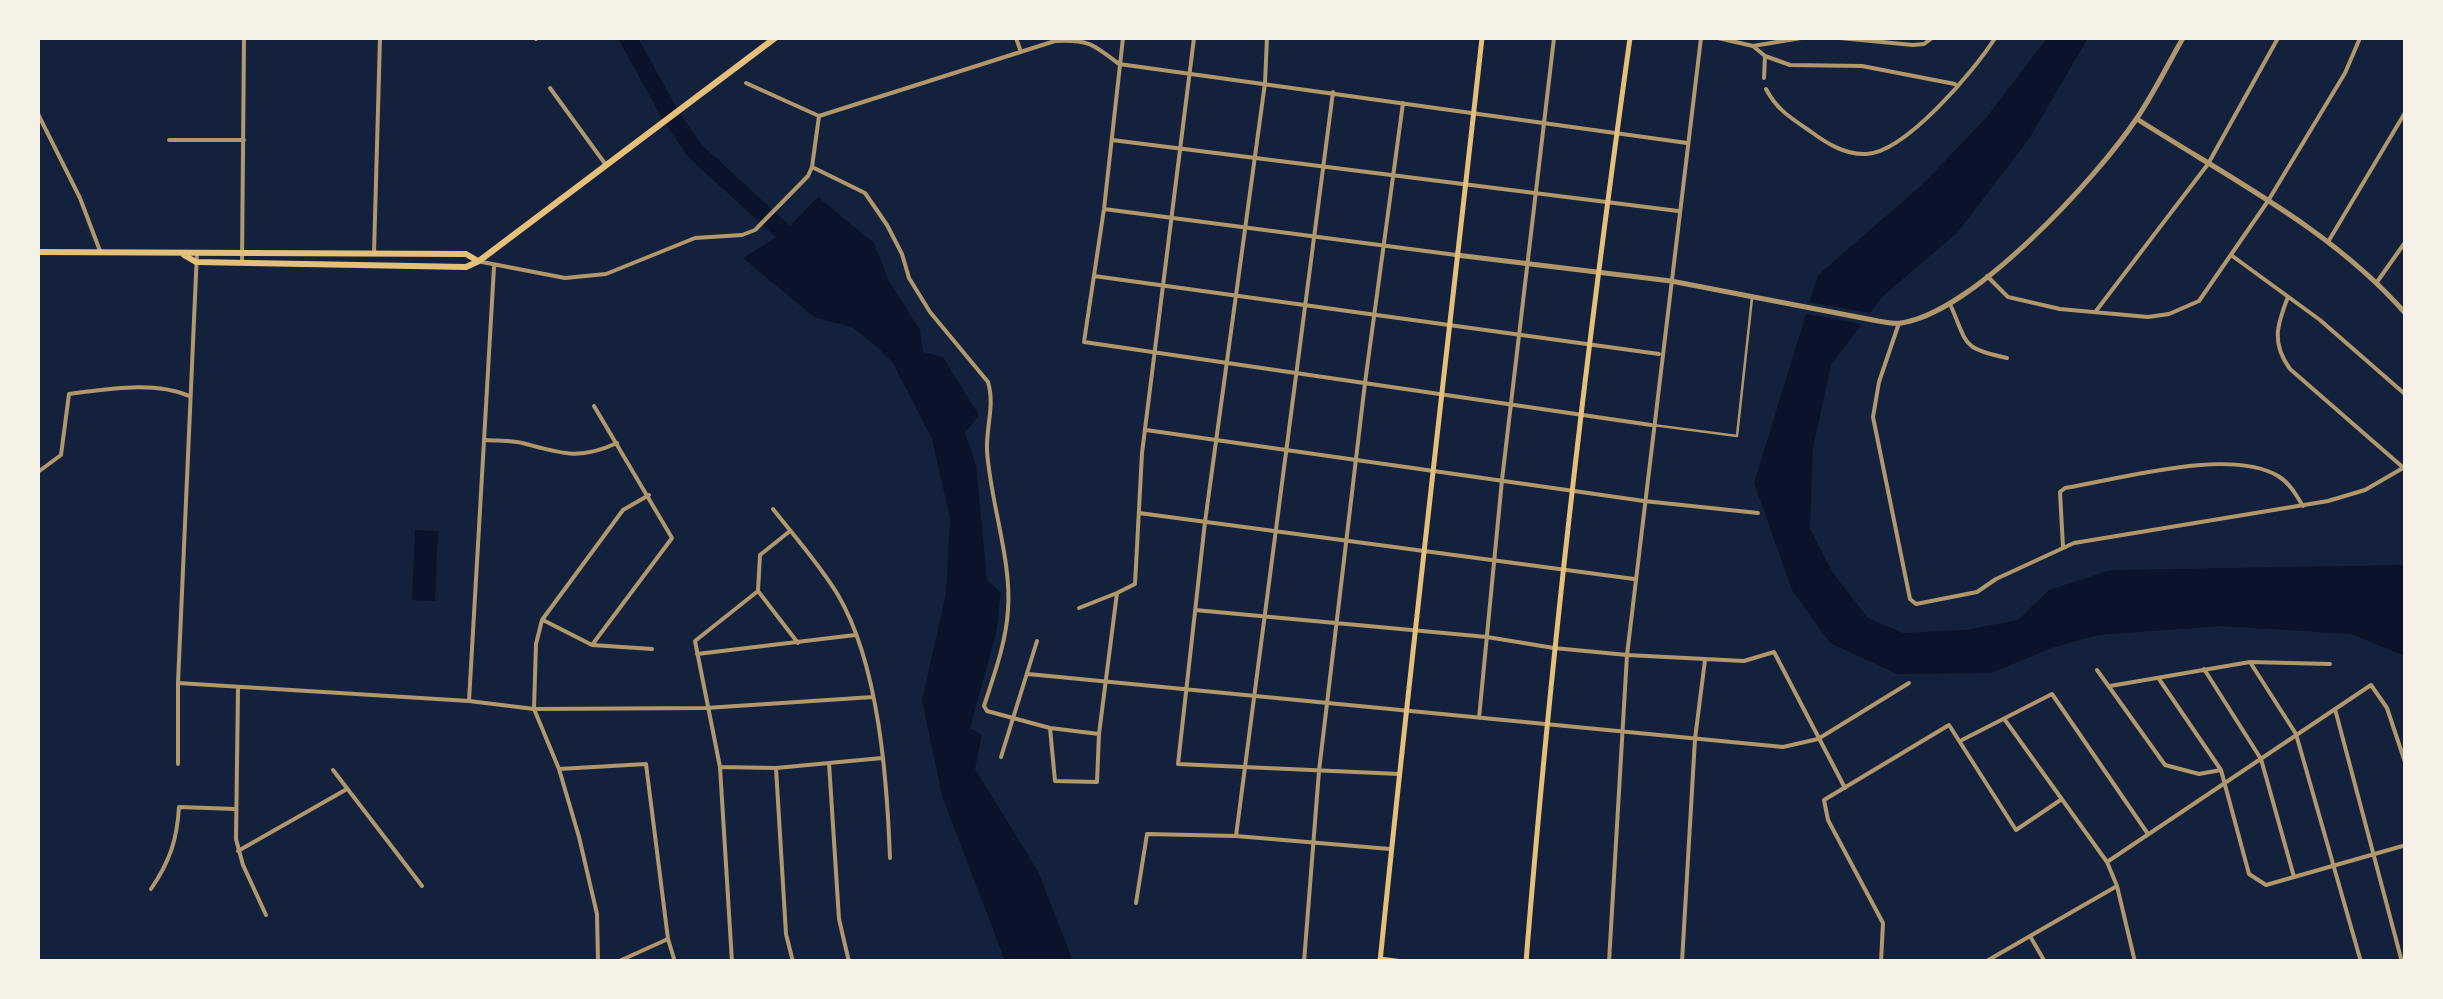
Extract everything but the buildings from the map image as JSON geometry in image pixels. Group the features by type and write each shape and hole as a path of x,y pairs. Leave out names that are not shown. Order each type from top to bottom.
{"main road":[{"path":"184,254 196,262 466,267 775,38"},
{"path":"1403,962 1380,960 1482,38"},
{"path":"1526,962 1545,725 1606,202 1630,38"},
{"path":"38,252 466,254 479,261"}],"street":[{"path":"242,262 244,38"},
{"path":"374,253 380,38"},
{"path":"1016,38 1021,52"},
{"path":"1123,38 1084,342 1652,425"},
{"path":"1079,608 1135,584 1154,352 1194,38"},
{"path":"1267,38 1256,158 1205,522 1178,764 1399,774"},
{"path":"1479,718 1502,480 1554,38"},
{"path":"1609,962 1626,654 1701,38"},
{"path":"1718,38 1753,46 1800,38"},
{"path":"1840,38 1913,45 1932,38"},
{"path":"1766,89 1776,108 1815,136 1850,154 1869,154 1894,144 1923,123 1982,58 1994,38"},
{"path":"1104,209 1670,282 1899,323 1950,304 2021,249 2070,202 2137,119 2183,38"},
{"path":"2096,310 2208,164 2278,38"},
{"path":"1987,276 2008,297 2029,304 2148,318 2199,301 2268,200 2345,73 2360,38"},
{"path":"746,83 818,116 1055,41 1088,39 1119,64 1687,143"},
{"path":"1753,46 1765,56 1790,65 1862,66 1956,84"},
{"path":"1764,78 1765,56"},
{"path":"550,88 606,166"},
{"path":"1236,836 1333,92"},
{"path":"1304,962 1319,771 1403,102"},
{"path":"2328,242 2406,111"},
{"path":"38,114 80,198 101,254"},
{"path":"479,261 565,278 606,274 695,238 742,234 760,227 790,198 812,167 818,116"},
{"path":"2137,119 2328,242 2378,282 2406,314"},
{"path":"168,140 245,140"},
{"path":"1112,140 1678,211"},
{"path":"812,167 866,193 887,224 909,278 930,312 988,382 992,396 987,449 1008,583 1008,608 1006,634 984,706 987,711 1050,728 1099,734"},
{"path":"2378,282 2406,241"},
{"path":"178,764 178,683 197,252"},
{"path":"2231,255 2365,357 2406,394"},
{"path":"469,701 494,267"},
{"path":"1094,276 1661,354"},
{"path":"1899,323 1879,382 1873,417 1910,599 1916,604 1976,592 1996,578 2063,547 2303,506 2365,490 2404,469 2290,369 2280,355 2275,342 2288,296"},
{"path":"1950,304 1962,338 1979,352 2007,358"},
{"path":"38,472 61,455 68,394 112,389 177,390 189,396"},
{"path":"592,645 672,538 594,406"},
{"path":"1146,430 1644,501 1758,513"},
{"path":"486,440 522,442 554,454 593,454 617,442"},
{"path":"2063,547 2060,492 2064,488 2233,462 2277,475 2290,485 2303,506"},
{"path":"598,962 597,914 558,770 534,708 536,644 542,620 623,510 649,495"},
{"path":"773,510 840,598 855,635 873,697 890,858"},
{"path":"1138,513 1635,579"},
{"path":"790,531 760,555 758,591 798,643"},
{"path":"732,962 720,767 695,641 758,591"},
{"path":"1050,728 1055,782 1097,782 1099,734 1117,593"},
{"path":"1195,610 1704,660 1744,662 1774,652 1846,788"},
{"path":"542,620 592,645 652,649"},
{"path":"697,654 855,635"},
{"path":"1001,757 1037,642"},
{"path":"1682,962 1695,739 1704,660"},
{"path":"2250,662 2296,734 2360,962"},
{"path":"2110,686 2250,662 2330,664"},
{"path":"2204,669 2260,759 2294,876"},
{"path":"2097,670 2165,764 2199,774 2221,770"},
{"path":"1028,674 1783,747 1818,738 1910,683"},
{"path":"2159,679 2221,770 2249,874 2266,884 2406,845"},
{"path":"178,683 534,708 706,708 873,697"},
{"path":"2107,862 2371,685 2386,708 2406,765"},
{"path":"238,689 238,851 266,915"},
{"path":"1962,740 2052,694 2148,835"},
{"path":"2335,709 2402,962"},
{"path":"2005,720 2107,862 2117,886 2135,962"},
{"path":"1881,962 1882,923 1828,820 1824,800 1950,725 2016,830 2062,799"},
{"path":"720,767 776,768 882,758"},
{"path":"829,763 838,919 849,962"},
{"path":"558,770 646,764 668,939 675,962"},
{"path":"776,768 786,934 793,962"},
{"path":"333,770 422,886"},
{"path":"238,851 348,789"},
{"path":"151,889 172,857 179,807 237,809"},
{"path":"1136,903 1147,834 1236,836 1390,848"},
{"path":"1986,962 2117,886"},
{"path":"2030,936 2045,962"},
{"path":"617,962 668,939"}],"lane":[{"path":"1652,425 1737,436 1752,297"}],"water":[{"path":"2047,38 2088,38 2029,139 1957,233 1882,297 1831,365 1813,448 1810,529 1833,573 1868,618 1903,633 1965,630 2018,620 2049,590 2111,570 2405,565 2405,656 2351,634 2221,626 2098,635 2052,648 1991,673 1897,674 1830,643 1792,590 1754,483 1818,275 1923,184 1986,118"},
{"path":"818,197 874,243 889,281 920,330 923,352 943,357 979,415 965,433 976,465 987,580 1001,593 996,634 970,728 982,735 975,769 1038,871 1073,961 1005,961 942,796 922,700 946,593 950,518 932,439 893,363 876,346 853,328 814,317 743,258 783,233"},
{"path":"415,530 438,531 435,601 412,600"}],"pier":[{"path":"1804,301 1875,314 1867,325 1801,313"}],"waterway":[{"path":"628,38 695,151 800,247"}]}
